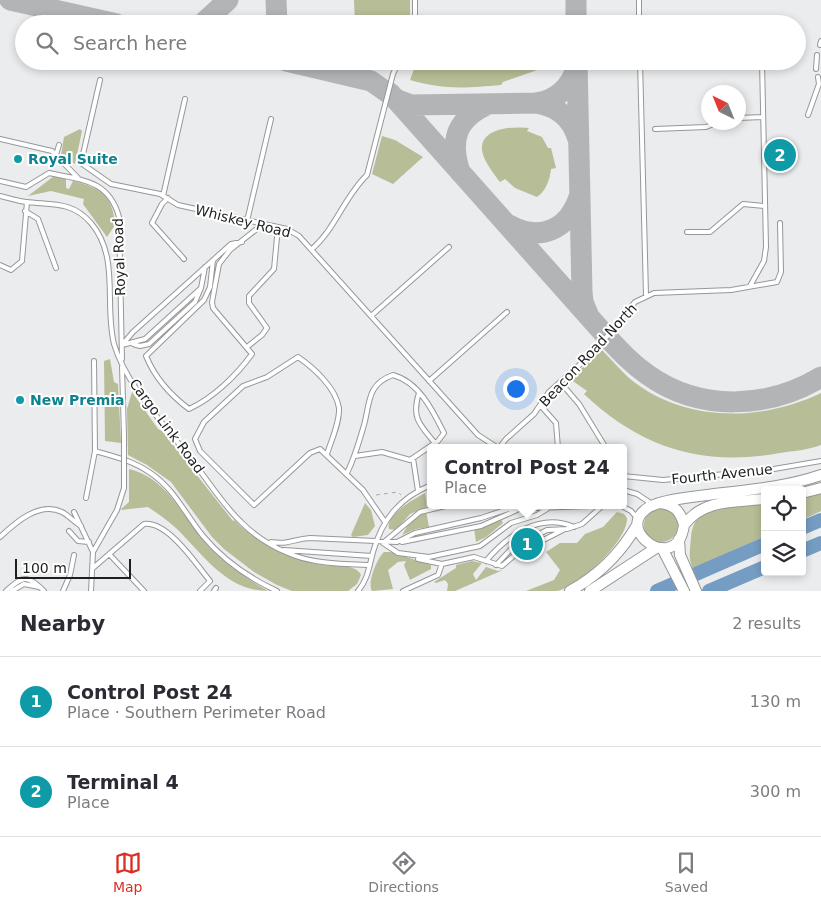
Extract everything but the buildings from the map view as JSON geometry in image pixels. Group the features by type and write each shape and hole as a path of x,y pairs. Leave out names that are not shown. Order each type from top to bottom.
{"street":[{"path":"570,591 592,578 615,557 646,508 656,503 688,497 788,485 821,475"},
{"path":"806,492 821,488"},
{"path":"696,591 678,545 684,525 690,516 703,507 761,500"},
{"path":"656,503 670,505 677,509 684,525"},
{"path":"638,522 642,538 659,548 675,570 684,591"},
{"path":"590,591 659,548 672,546 679,539"}],"lane":[{"path":"415,0 415,15"},
{"path":"639,0 639,15"},
{"path":"816,69 817,55"},
{"path":"312,249 326,238 355,186 367,175 395,70"},
{"path":"640,70 646,295"},
{"path":"750,286 764,261 765,206 762,70"},
{"path":"808,115 819,84 818,76"},
{"name":"Whiskey Road","path":"100,80 81,163 111,184 163,196 178,205 294,232 312,249 478,435 493,444"},
{"path":"163,196 185,99"},
{"path":"746,118 763,117"},
{"path":"247,221 271,118"},
{"path":"655,129 701,127"},
{"path":"0,139 52,150 80,180"},
{"path":"56,155 59,145"},
{"name":"Royal Road","path":"0,181 26,187 49,173 80,180 98,186 105,191 117,211 124,381 124,488 117,510 93,552"},
{"name":"Cargo Link Road","path":"0,196 27,202 49,202 71,207 90,222 100,235 109,261 110,311 115,344 122,360 136,387 240,521 266,541 305,559 370,565"},
{"path":"168,198 162,204 152,223 184,259"},
{"path":"0,265 11,270 22,261 27,202"},
{"path":"687,232 710,232 744,204 765,206"},
{"path":"25,211 38,219 56,268"},
{"path":"212,260 210,287 204,300 146,356 154,374 176,400 189,409 204,402 243,366 252,354 213,308 212,302 219,264 230,250 243,242 258,228 259,223"},
{"name":"Beacon Road North","path":"503,444 560,382 596,350 626,312 646,295 654,293 731,290 773,284 779,278 780,223"},
{"path":"247,347 262,336 267,328 249,303 249,296 274,269 278,228"},
{"path":"122,345 133,332 212,260 231,244 243,242"},
{"path":"371,316 449,247"},
{"path":"115,344 133,344 145,339 201,288 205,267"},
{"path":"429,381 507,312"},
{"path":"327,454 339,409 335,396 309,365 298,357 267,377 243,386 204,422 195,439 200,451 254,505 310,453 320,449 347,473 370,499 385,522"},
{"path":"86,498 95,451 94,362"},
{"path":"347,473 355,456 365,420 367,404 375,387 386,378 394,376 404,378 419,393 429,404 444,433 436,443 416,419 415,405 419,393"},
{"path":"560,382 579,404 604,444"},
{"path":"540,404 556,423 558,444"},
{"path":"355,456 382,452 410,460 427,449"},
{"path":"95,451 132,463 155,477 175,495 204,536 222,555 252,578 276,591"},
{"path":"413,458 418,491"},
{"name":"Fourth Avenue","path":"627,476 663,480 768,470 821,461"},
{"path":"358,591 367,578 376,541 385,522 404,499 427,487"},
{"path":"627,491 656,503"},
{"path":"382,543 394,536 420,512 433,509"},
{"path":"266,541 286,545 301,539 310,538 376,541 382,543 397,542 469,528 522,509"},
{"path":"397,542 415,533 468,521 499,511 522,509"},
{"path":"414,557 429,557 474,548 487,542 517,519 537,515 547,509"},
{"path":"382,543 390,550 442,564 474,558 502,566 516,554 542,540 590,520 599,509"},
{"path":"627,509 631,511 638,522"},
{"path":"0,537 16,522 31,514 55,510 61,511 81,526"},
{"path":"74,512 93,552 91,591"},
{"path":"486,561 502,542 534,525 546,521 565,523 574,527"},
{"path":"93,568 144,524 157,525 170,534 210,581 200,591"},
{"path":"496,565 512,548 539,534 554,529 563,530"},
{"path":"69,530 78,541 89,542"},
{"path":"282,550 372,556"},
{"path":"63,591 70,575 74,555"},
{"path":"110,555 144,591"},
{"path":"403,591 438,574 442,564"},
{"path":"6,591 21,579 31,580 44,591"},
{"path":"12,591 24,584 39,587"}],"path":[{"path":"376,495 398,492 401,495"}],"green space":[{"path":"354,0 410,0 410,15 355,15"},
{"path":"414,70 537,70 503,82 501,85 477,87 434,85 410,80"},
{"path":"515,127 529,128 527,131 542,137 548,148 551,148 556,168 551,169 550,177 543,192 537,197 515,188 505,179 500,182 488,166 482,151 484,141 493,132"},
{"path":"80,129 82,131 75,164 68,159 66,163 61,155 64,137"},
{"path":"382,136 395,140 423,157 393,184 372,174"},
{"path":"54,176 66,178 66,188 69,189 73,181 98,190 103,194 111,206 115,225 107,237 83,204 84,199 51,191 28,196"},
{"path":"602,350 629,378 650,393 673,403 698,410 748,413 798,403 821,393 821,445 752,457 724,457 699,455 674,449 650,440 606,413 584,394 587,391 570,379"},
{"path":"110,359 114,382 118,384 121,443 105,441 104,361"},
{"path":"132,392 158,429 162,431 233,521 264,543 297,559 322,565 344,566 358,571 361,575 357,584 348,591 292,591 254,572 224,549 212,537 171,482 147,465 128,455 127,409"},
{"path":"129,469 155,481 174,500 198,534 214,552 236,570 268,591 240,585 228,578 216,569 176,528 148,507 120,510 129,502"},
{"path":"821,492 821,511 806,518 806,497"},
{"path":"425,493 427,507 410,514 396,530 389,529 391,518 396,513"},
{"path":"365,503 371,510 375,526 368,535 353,537 351,535"},
{"path":"761,503 761,538 693,569 690,558 691,538 699,517 718,507"},
{"path":"661,508 673,513 678,525 673,537 661,542 649,537 644,525 649,513"},
{"path":"426,511 429,527 416,529 402,535 411,520"},
{"path":"617,512 624,514 627,518 625,528 611,550 589,572 577,581 557,591 526,591 554,580 560,570 546,552 560,543 577,543 585,534 603,527"},
{"path":"501,519 503,523 486,537 476,542 474,528"},
{"path":"384,552 391,552 431,565 431,569 410,580 404,565 406,561 398,562 388,570 393,589 372,591 371,582 374,571 378,560"},
{"path":"472,561 482,563 473,574 476,580 486,567 498,571 503,570 455,591 447,591 448,584 445,580 434,582 456,568 456,565"}],"waterway":[{"path":"806,526 821,520"},
{"path":"806,549 821,543"},
{"path":"657,591 761,546"},
{"path":"709,591 761,569"}],"taxiway":[{"path":"10,0 77,15"},
{"path":"212,15 228,0"},
{"path":"276,0 277,15"},
{"path":"576,0 576,15"},
{"path":"324,70 371,81 398,100 411,105 536,103"},
{"path":"575,70 562,92 550,99 536,103 551,107 563,114 572,125 578,139"},
{"path":"577,70 582,292 583,302 588,314"},
{"path":"390,93 607,337 631,362 648,375 668,387 690,395 734,402 757,400 779,395 800,388 821,377"},
{"path":"460,172 455,149 458,131 469,116 489,104"},
{"path":"509,225 531,232 551,230 568,218 579,197"}],"place":[{"name":"Terminal 4","path":"780,155"},
{"name":"Royal Suite","path":"18,159"},
{"name":"New Premia","path":"20,400"},
{"name":"Control Post 24","path":"527,544"}]}
